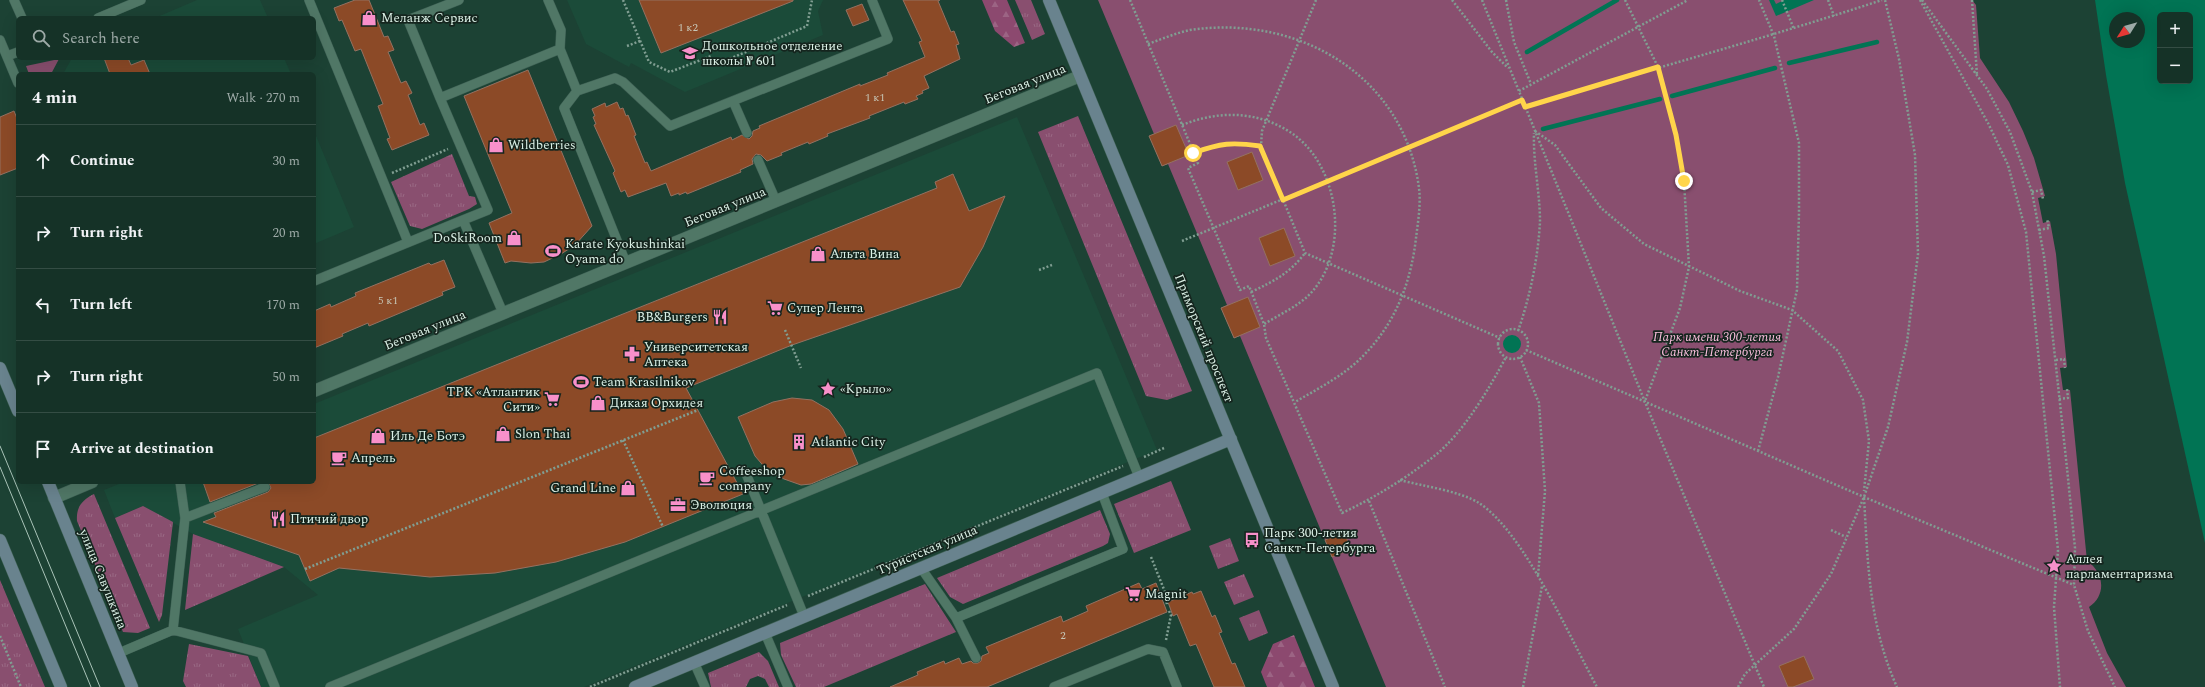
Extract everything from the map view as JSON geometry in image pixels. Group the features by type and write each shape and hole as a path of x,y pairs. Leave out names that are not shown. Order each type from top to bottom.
{"street":[{"name":"Приморский проспект","path":"1049,0 1333,687"},
{"name":"Беговая улица","path":"316,390 1080,76"},
{"path":"0,368 16,406"},
{"name":"Туристская улица","path":"635,687 650,684 694,662 1231,439"},
{"name":"улица Савушкина","path":"49,484 132,687"},
{"path":"54,498 87,484"},
{"path":"0,540 61,687"}],"lane":[{"path":"14,0 21,16"},
{"path":"103,16 141,0"},
{"path":"309,0 315,16"},
{"path":"316,280 488,210 408,20 459,0"},
{"path":"548,0 561,30 560,49 577,91"},
{"path":"626,262 564,108 577,91 615,78 623,82 670,126 888,39 872,0"},
{"path":"316,17 408,242"},
{"path":"0,40 16,78"},
{"path":"440,98 560,49"},
{"path":"7,56 16,53"},
{"path":"733,101 746,134"},
{"path":"758,160 776,201"},
{"path":"463,220 503,313"},
{"path":"330,687 1097,373 1140,477"},
{"path":"745,471 804,616"},
{"path":"173,630 185,518 180,484"},
{"path":"185,518 265,487"},
{"path":"956,618 1123,549 1102,493"},
{"path":"921,568 956,618 976,658"},
{"path":"119,654 173,630 261,653 275,687"},
{"path":"765,633 788,687"},
{"path":"1054,687 1148,649 1163,652 1177,687"},
{"path":"694,662 705,687"}],"path":[{"path":"623,0 649,62 670,72 711,56"},
{"path":"715,64 807,26 812,0"},
{"path":"1130,0 1198,163 1188,168 1240,290 1249,286 1264,324 1266,338 1342,513 1369,501 1434,457 1460,428 1491,386 1506,357"},
{"path":"1316,0 1262,131 1260,146 1305,253 1500,338"},
{"path":"1452,0 1492,52 1510,70"},
{"path":"1482,0 1645,402 1764,687"},
{"path":"1506,0 1514,42 1532,84"},
{"path":"1625,0 1640,27 1658,67 1676,135 1684,181 1689,267 1680,308 1645,402"},
{"path":"1519,91 1688,0"},
{"path":"1758,451 1778,377 1797,282 1799,213 1798,142 1774,36 1759,0"},
{"path":"1782,0 1794,29"},
{"path":"1828,0 1834,16"},
{"path":"1525,107 1658,67 1774,36 1882,0"},
{"path":"1738,687 1745,674 1756,666 1794,629 1830,574 1864,497 1888,427 1907,342 1918,254 1915,155 1899,59 1885,0"},
{"path":"1921,0 1987,89 2010,132 2032,192 2044,256 2056,360 2075,548 2074,585 2088,631 2115,687"},
{"path":"1921,0 1988,123 2008,165 2026,232 2058,550 2054,606 2060,687"},
{"path":"1972,0 1977,76"},
{"path":"1148,44 1188,31 1228,27 1268,32 1299,40 1335,56 1365,82 1395,116 1410,147 1419,189 1413,262 1404,296 1386,326 1364,355 1339,376 1295,402"},
{"path":"628,46 640,41"},
{"path":"1182,241 1522,100"},
{"path":"1182,125 1218,114 1244,115 1267,121 1290,132 1310,151 1328,180 1336,216 1335,242 1328,264 1308,295 1264,324"},
{"path":"1535,130 1555,145 1602,208 1644,244 1740,291 1792,310 1838,351 1863,400 1869,441 1864,497 1874,620 1886,662 1898,687"},
{"path":"1518,331 1525,312 1534,268 1540,222 1534,156 1535,130"},
{"path":"1193,153 1215,145 1235,142 1260,146"},
{"path":"381,178 460,144"},
{"path":"2032,192 2041,190 2043,199"},
{"path":"2039,230 2049,228 2047,219"},
{"path":"1251,292 1277,280 1294,268 1305,253"},
{"path":"1038,270 1052,264"},
{"path":"786,330 801,368"},
{"path":"1507,330 1518,331 1527,339 1526,350 1520,356 1510,359 1506,357 1499,349 1500,338 1507,330"},
{"path":"1526,350 1864,497 2074,585"},
{"path":"1520,356 1539,403 1545,491 1538,577"},
{"path":"2056,360 2064,359 2065,368"},
{"path":"2059,399 2068,398 2067,389"},
{"path":"305,569 698,410"},
{"path":"623,440 663,527"},
{"path":"590,687 1164,448"},
{"path":"1399,480 1447,492 1478,503 1503,524 1538,577 1596,687"},
{"path":"1369,501 1445,687"},
{"path":"1831,530 1846,537"},
{"path":"1150,558 1165,592 1167,605"},
{"path":"1523,687 1542,586"},
{"path":"1163,652 1171,616 1169,611"},
{"path":"0,636 20,687"}],"shaded area":[{"path":"197,0 260,0 267,16 160,16"},
{"name":"Дошкольное отделение школы № 601","path":"567,0 823,0 818,11 823,35 685,92 631,63 629,67 586,44"},
{"path":"1769,0 1774,0 1776,4 1784,0 1814,0 1776,16"},
{"path":"2095,0 2205,0 2205,543 2125,183 2106,75"},
{"path":"71,60 285,60 290,72 64,72"},
{"path":"1017,117 1157,450 584,687 261,687 238,629 318,595 284,567 193,534 143,506 115,518 104,490 119,484 316,484 316,403"},
{"path":"316,136 354,227 316,243"},
{"path":"1512,335 1518,338 1521,344 1518,350 1512,353 1506,350 1503,344 1506,338"}],"green space":[{"path":"982,0 1007,0 1025,43 1014,47 995,31"},
{"path":"1015,0 1031,0 1045,34 1032,40"},
{"name":"Парк имени 300-летия Санкт-Петербурга","path":"1098,0 1972,0 1976,5 1980,58 2009,102 2023,131 2034,158 2045,196 2038,198 2043,223 2050,221 2056,254 2067,367 2060,368 2063,390 2070,390 2087,561 2097,571 2101,584 2099,596 2089,607 2107,653 2126,687 1386,687 1240,336 1234,338 1221,308 1227,305 1168,164 1162,166 1150,136 1154,134"},
{"path":"58,60 52,72 28,72 26,66"},
{"path":"1078,116 1192,391 1167,400 1146,396 1038,132"},
{"path":"452,154 469,196 475,197 477,204 469,209 422,229 410,226 391,182"},
{"path":"1171,481 1191,530 1134,553 1114,504"},
{"path":"94,494 150,628 138,633 123,632 77,521 81,504"},
{"path":"143,506 173,522 162,615 159,622 115,518"},
{"path":"1100,510 1110,534 1108,543 1103,546 963,604 950,597 937,578"},
{"path":"193,534 284,567 185,610"},
{"path":"1230,538 1239,561 1218,569 1209,546"},
{"path":"1244,574 1254,597 1234,605 1224,582"},
{"path":"0,580 45,687 0,687"},
{"path":"925,584 956,632 824,687 796,687 781,655 780,643"},
{"path":"1259,610 1268,633 1249,641 1239,618"},
{"path":"1294,635 1315,687 1267,687 1261,672 1273,644"},
{"path":"189,644 248,656 261,687 186,687 183,681"},
{"path":"759,652 768,661 779,687 769,687 765,679 758,676 750,679 746,687 711,687 708,673"}],"building":[{"path":"355,0 369,0 384,37 388,36 394,50 388,52 401,83 406,81 412,93 408,95 420,125 424,123 429,135 392,150 387,139 390,138 378,106 383,104 361,49 355,51 342,20 339,21 334,8"},
{"path":"639,0 793,0 793,1 661,53"},
{"path":"903,0 940,0 938,1 951,32 954,31 959,44 956,45 960,59 924,76 929,88 916,96 918,99 905,104 904,102 869,116 870,118 827,134 828,136 809,144 808,142 781,153 782,155 767,161 761,155 756,154 752,159 753,164 740,170 741,172 687,194 686,192 671,196 666,183 628,197 625,190 621,192 613,173 615,171 594,125 596,124 593,117 595,116 592,109 605,103 606,107 617,102 620,109 623,108 626,116 628,115 636,135 634,136 645,163 647,162 651,171 731,137 732,140 742,135 749,139 752,136 753,131 760,128 759,126 860,84 860,86 888,75 887,73 925,57 919,42 922,41"},
{"path":"862,4 869,20 853,26 846,10"},
{"path":"105,60 129,60 131,65 144,60 149,72 109,72"},
{"path":"528,70 592,226 575,245 544,262 531,263 511,261 505,263 489,223 512,213 464,96"},
{"path":"14,111 16,116 16,169 0,175 0,117"},
{"path":"1176,125 1189,155 1162,166 1149,136"},
{"path":"1252,152 1263,180 1238,190 1227,162"},
{"name":"ТРК «Атлантик Сити»","path":"953,174 969,211 1005,196 983,247 960,287 792,345 686,388 743,494 625,542 556,562 495,573 430,577 339,568 310,581 299,555 203,522 216,517 214,513 268,492 271,488 269,484 316,484 316,437 937,188 935,182"},
{"path":"1284,228 1295,256 1270,266 1259,238"},
{"path":"444,260 455,287 442,292 443,295 369,326 368,323 342,334 343,336 316,347 316,310 330,304 331,307 356,296 355,293 429,263 431,265"},
{"path":"1248,297 1260,327 1234,338 1221,308"},
{"name":"Atlantic City","path":"792,398 812,400 829,410 843,429 858,464 811,484 801,485 784,479 767,470 755,456 738,417 773,402"},
{"path":"204,484 256,484 210,502"},
{"path":"1344,532 1351,549 1332,557 1325,540"},
{"path":"1139,583 1142,589 1156,583 1167,612 987,687 890,687 918,675 917,672 944,661 945,664 959,658 962,664 971,661 973,663 978,663 981,661 982,656 989,653 986,647 1061,616 1063,622 1088,611 1086,606"},
{"path":"1201,591 1212,617 1215,615 1222,632 1219,633 1232,664 1235,663 1245,687 1214,687 1196,644 1190,646 1177,614 1173,616 1168,602 1192,592 1193,594"},
{"path":"1804,656 1814,679 1793,687 1788,687 1779,666"}],"waterway":[{"path":"1527,52 1617,0"},
{"path":"1789,63 1877,42"},
{"path":"1672,96 1775,68"},
{"path":"1543,129 1660,99"}],"tram line":[{"path":"0,446 100,687"},
{"path":"0,467 91,687"}],"place":[{"name":"Меланж Сервис","path":"369,18"},
{"name":"Дошкольное отделение школы № 601","path":"690,53"},
{"name":"Wildberries","path":"496,145"},
{"name":"DoSkiRoom","path":"514,238"},
{"name":"Karate Kyokushinkai Oyama do","path":"553,251"},
{"name":"Альта Вина","path":"818,254"},
{"name":"Супер Лента","path":"775,308"},
{"name":"BB&Burgers","path":"720,317"},
{"name":"Университетская Аптека","path":"632,354"},
{"name":"Team Krasilnikov","path":"581,382"},
{"name":"«Крыло»","path":"828,389"},
{"name":"ТРК «Атлантик Сити»","path":"552,399"},
{"name":"Дикая Орхидея","path":"598,403"},
{"name":"Slon Thai","path":"503,434"},
{"name":"Иль Де Ботэ","path":"378,436"},
{"name":"Atlantic City","path":"799,442"},
{"name":"Апрель","path":"339,458"},
{"name":"Coffeeshop company","path":"707,478"},
{"name":"Grand Line","path":"628,488"},
{"name":"Эволюция","path":"678,505"},
{"name":"Птичий двор","path":"278,519"},
{"name":"Парк 300-летия Санкт-Петербурга","path":"1252,540"},
{"name":"Аллея парламентаризма","path":"2054,566"},
{"name":"Magnit","path":"1133,594"}],"route":[{"path":"1193,153 1215,145 1235,142 1260,146 1283,200 1522,100 1525,107 1658,67 1676,135 1684,181"}]}
